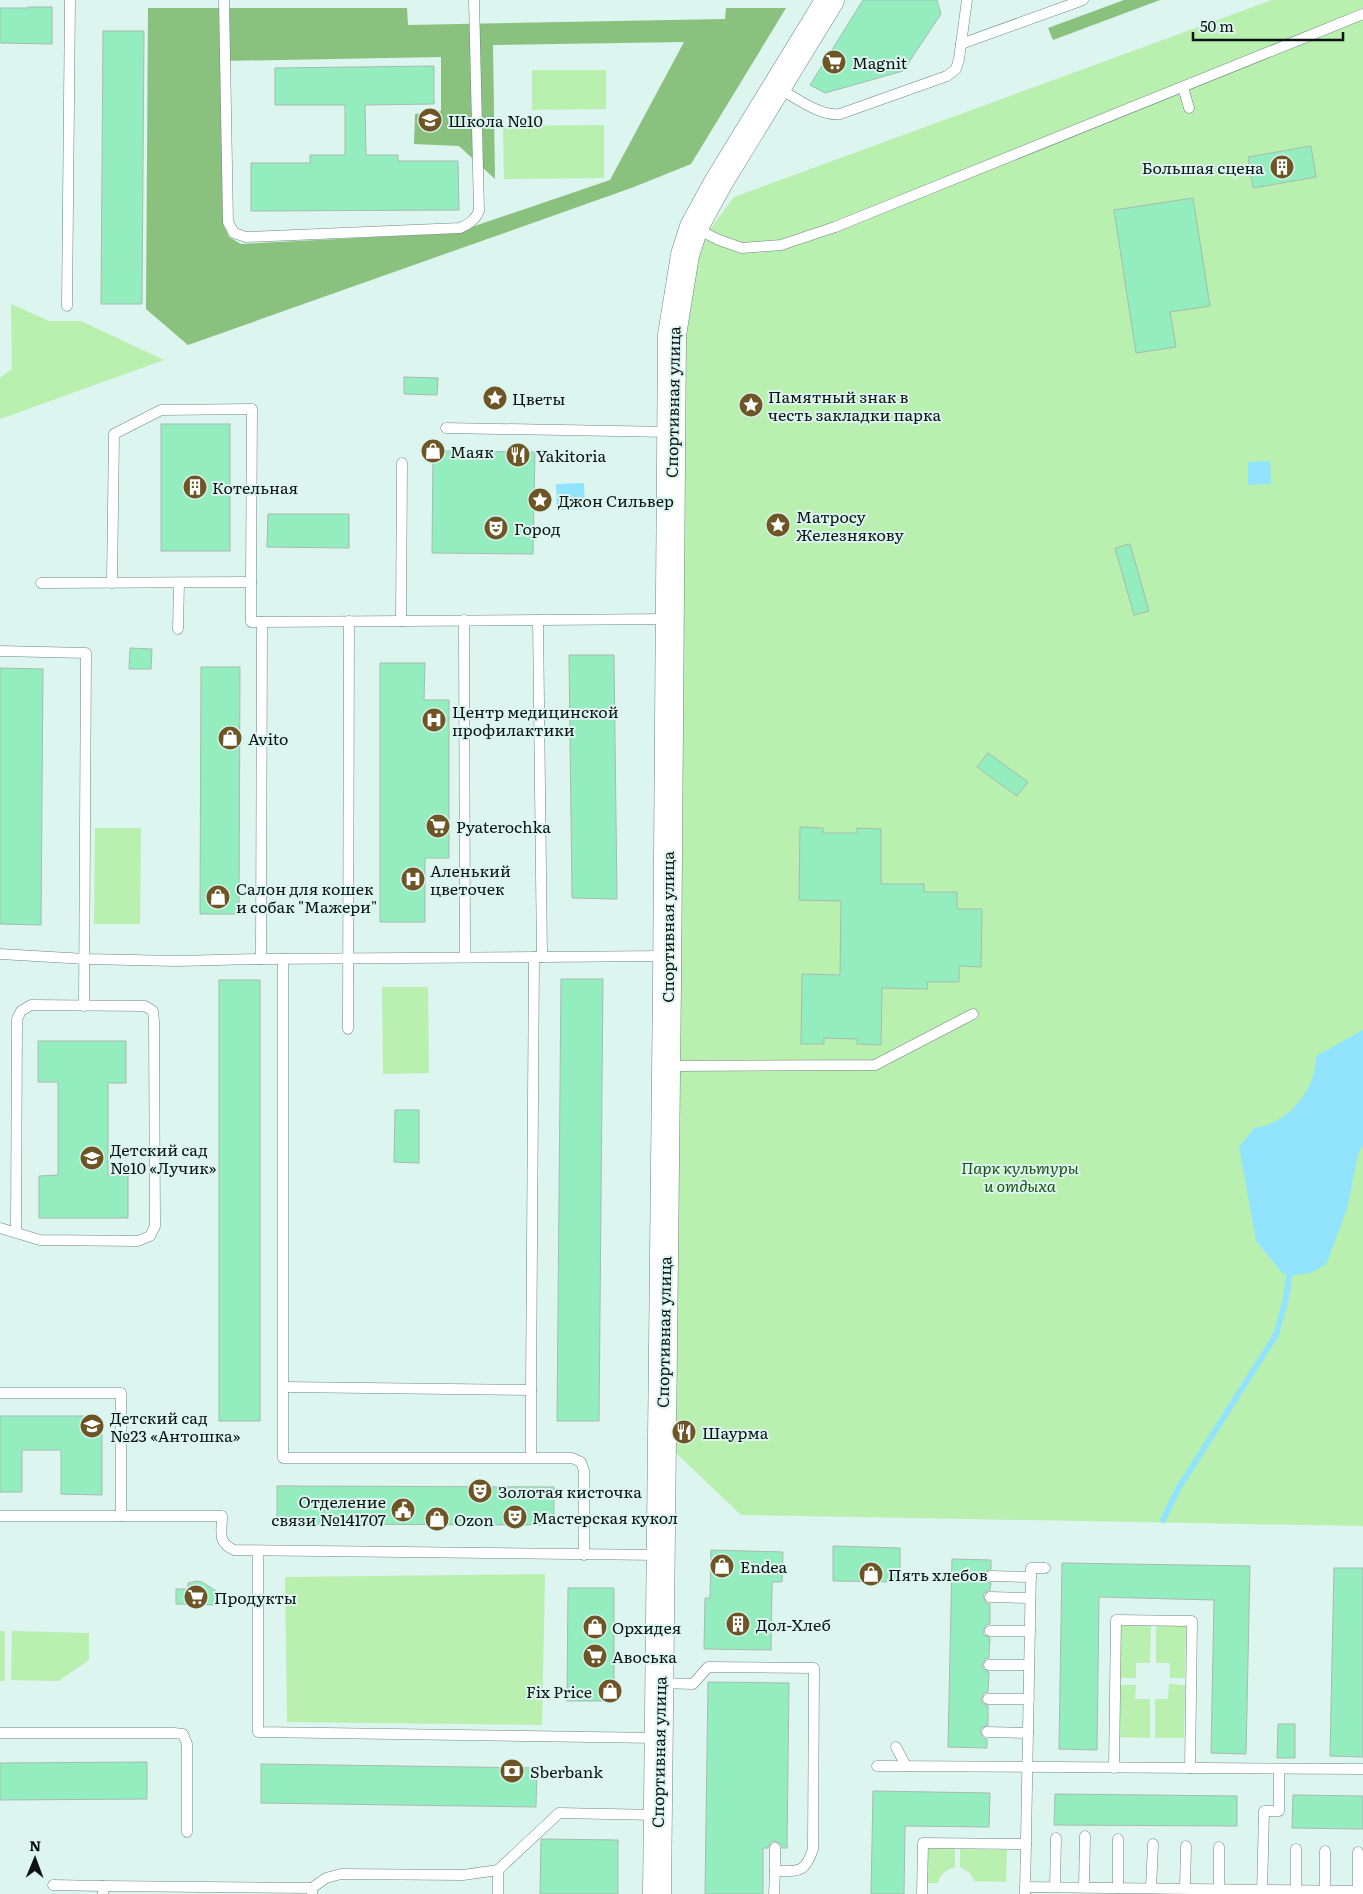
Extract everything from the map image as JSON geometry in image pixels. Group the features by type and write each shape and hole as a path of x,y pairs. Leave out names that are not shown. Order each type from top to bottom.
{"street":[{"name":"Спортивная улица","path":"657,1894 672,335 685,255 694,227 718,183 830,0"}],"lane":[{"path":"66,306 70,0"},
{"path":"224,0 228,222 234,233 246,237 460,228 470,224 476,218 479,211 474,0"},
{"path":"776,87 832,115 840,114 947,76 956,69 967,0"},
{"path":"961,44 1083,0"},
{"path":"694,227 719,240 742,248 781,245 835,227 1363,14"},
{"path":"1183,87 1189,108"},
{"path":"112,583 114,434 161,410 252,409 251,622 669,619"},
{"path":"446,428 671,432"},
{"path":"401,621 402,463"},
{"path":"41,583 251,582"},
{"path":"178,629 179,583"},
{"path":"464,620 465,958"},
{"path":"531,1457 538,957 538,620"},
{"path":"348,1029 349,621"},
{"path":"262,622 262,959"},
{"path":"0,651 86,653 86,959 84,1006"},
{"path":"0,954 86,959 177,961 667,956"},
{"path":"282,959 283,1458 572,1458 580,1462 584,1471 584,1555"},
{"path":"0,1228 40,1240 138,1241 150,1236 155,1226 154,1030 153,1011 145,1006 31,1005 21,1011 16,1019 16,1232"},
{"path":"666,1066 876,1065 973,1014"},
{"path":"284,1387 531,1390"},
{"path":"0,1392 121,1393 121,1516"},
{"path":"0,1516 222,1516 222,1540 225,1546 234,1550 660,1555"},
{"path":"258,1551 258,1732 658,1738"},
{"path":"1046,1568 1031,1568 1025,1890 1056,1887 1069,1891 1084,1887 1102,1891 1118,1888 1134,1891 1151,1888 1168,1891 1185,1888 1201,1891 1219,1889 1262,1892 1325,1890 1340,1892 1361,1890 1358,1852"},
{"path":"991,1576 1031,1577"},
{"path":"990,1597 1030,1598"},
{"path":"1114,1768 1116,1620 1192,1621 1190,1768"},
{"path":"990,1631 1030,1631"},
{"path":"989,1665 1029,1665"},
{"path":"659,1683 692,1684 708,1667 814,1668 813,1850 809,1864 797,1871 775,1871"},
{"path":"988,1699 1028,1699"},
{"path":"987,1732 1028,1733"},
{"path":"0,1733 183,1734 186,1744 187,1832"},
{"path":"896,1747 906,1766"},
{"path":"877,1766 1363,1770"},
{"path":"1262,1892 1264,1811 1279,1811 1279,1769"},
{"path":"53,1885 103,1890 312,1891 326,1878 341,1874 464,1876 498,1870 559,1813 658,1815"},
{"path":"1084,1887 1085,1836"},
{"path":"1056,1838 1056,1887"},
{"path":"1118,1839 1118,1888"},
{"path":"922,1894 923,1843 1026,1844"},
{"path":"1151,1888 1153,1844"},
{"path":"1185,1888 1186,1846"},
{"path":"1219,1847 1219,1889"},
{"path":"774,1894 775,1848"},
{"path":"1296,1849 1303,1891"},
{"path":"1325,1851 1325,1890"},
{"path":"498,1870 498,1894"}],"green space":[{"path":"1124,0 1160,0 1053,40 1048,28"},
{"name":"Парк культуры и отдыха","path":"1272,0 1363,0 1363,1526 741,1515 675,1452 683,342 694,250 734,197"},
{"path":"148,8 407,8 408,25 725,19 726,8 786,8 691,164 634,187 188,345 146,309","holes":["684,42 610,180 454,233 241,244 229,237 223,224 221,61 441,57 441,111 415,114 414,144 459,146 495,179 493,45"]},
{"path":"532,70 606,70 606,109 532,110"},
{"path":"604,125 604,178 504,179 503,126"},
{"path":"11,304 49,321 81,321 164,360 0,419 0,378 12,369"},
{"path":"95,828 141,828 140,924 94,924"},
{"path":"382,987 428,987 429,1073 383,1074"},
{"path":"545,1574 542,1725 287,1722 285,1577"},
{"path":"1120,1625 1151,1625 1150,1663 1136,1663 1136,1678 1120,1678"},
{"path":"1156,1625 1186,1625 1185,1678 1170,1678 1170,1663 1156,1663"},
{"path":"0,1631 5,1631 5,1681 0,1681"},
{"path":"12,1631 89,1633 89,1660 58,1681 11,1680"},
{"path":"1169,1684 1185,1685 1184,1738 1155,1738 1155,1699 1168,1699"},
{"path":"1120,1685 1136,1685 1135,1699 1150,1699 1150,1738 1119,1737"},
{"path":"926,1848 955,1848 955,1867 944,1873 938,1883 925,1883"},
{"path":"960,1849 1007,1850 1006,1882 974,1881 970,1873 960,1867"}],"water":[{"path":"1270,461 1271,484 1248,485 1248,462"},
{"path":"584,483 585,509 557,510 556,484"},
{"path":"1363,1030 1363,1145 1358,1155 1347,1209 1326,1265 1310,1273 1289,1276 1282,1273 1256,1241 1239,1147 1254,1128 1278,1120 1298,1103 1312,1081 1316,1056"}],"building":[{"path":"863,0 937,0 941,14 903,71 825,93 810,85"},
{"path":"52,7 52,44 0,43 0,8"},
{"path":"103,31 144,31 142,304 101,304"},
{"path":"434,66 434,104 365,105 366,155 398,155 398,161 458,161 459,210 251,211 251,163 310,163 310,155 345,155 345,105 275,105 275,68"},
{"name":"Большая сцена","path":"1311,146 1316,177 1253,188 1248,157"},
{"path":"1193,198 1210,306 1170,312 1176,347 1136,353 1114,210"},
{"path":"404,377 438,378 437,395 404,394"},
{"name":"Котельная","path":"161,424 230,424 230,551 161,551"},
{"path":"433,451 535,452 533,554 432,553"},
{"path":"268,514 349,514 349,548 267,547"},
{"path":"1130,544 1149,611 1134,615 1115,548"},
{"path":"130,648 152,649 151,669 129,669"},
{"path":"569,655 614,655 617,899 572,898"},
{"path":"380,663 425,663 424,700 449,700 449,858 425,858 425,922 380,922"},
{"path":"201,667 240,667 239,914 200,914"},
{"path":"0,668 43,669 41,925 0,924"},
{"path":"988,753 1028,782 1017,796 977,767"},
{"path":"800,827 823,828 823,833 857,833 857,828 881,829 881,884 924,884 924,892 957,892 957,909 982,909 981,967 959,966 959,982 927,982 928,989 882,988 881,1045 857,1044 857,1039 824,1038 824,1044 801,1044 802,974 840,975 841,901 799,900"},
{"path":"561,979 603,979 599,1421 557,1421"},
{"path":"219,980 260,980 260,1421 219,1421"},
{"path":"38,1041 126,1041 126,1083 108,1083 108,1175 128,1175 128,1218 39,1218 39,1176 58,1175 58,1082 38,1082"},
{"path":"395,1110 419,1110 419,1163 394,1162"},
{"path":"0,1416 85,1416 86,1434 102,1434 102,1495 61,1494 61,1450 22,1450 22,1492 0,1492"},
{"path":"277,1486 554,1487 554,1525 277,1524"},
{"path":"833,1546 900,1548 900,1582 833,1581"},
{"path":"711,1550 783,1552 782,1582 772,1582 771,1650 704,1649 705,1598 710,1598"},
{"path":"952,1559 991,1560 991,1569 985,1572 984,1576 987,1582 991,1583 990,1590 984,1593 983,1597 986,1603 990,1604 990,1624 986,1625 983,1631 984,1635 990,1638 989,1658 985,1659 982,1665 983,1669 989,1672 988,1692 984,1693 981,1699 982,1703 988,1706 988,1725 981,1728 980,1732 983,1738 987,1739 987,1748 948,1747"},
{"path":"1062,1563 1250,1566 1246,1754 1211,1753 1214,1600 1099,1597 1097,1750 1059,1749"},
{"path":"1334,1568 1363,1568 1363,1757 1330,1756"},
{"name":"Продукты","path":"197,1581 216,1591 216,1605 176,1604 176,1589 188,1589 188,1583"},
{"path":"568,1588 614,1588 614,1701 567,1701"},
{"path":"708,1682 789,1683 787,1848 782,1848 781,1844 775,1841 771,1842 768,1848 763,1848 763,1894 705,1894"},
{"path":"1278,1724 1295,1724 1295,1758 1277,1758"},
{"path":"147,1762 147,1799 0,1800 0,1763"},
{"path":"261,1764 537,1768 536,1807 261,1803"},
{"path":"873,1791 990,1793 989,1827 905,1826 904,1894 871,1894"},
{"path":"1055,1794 1237,1796 1237,1826 1054,1825"},
{"path":"1293,1795 1363,1796 1363,1829 1292,1828"},
{"path":"541,1839 618,1840 618,1894 540,1894"}],"waterway":[{"path":"1163,1520 1178,1489 1276,1335 1286,1299 1289,1276"}],"place":[{"name":"Magnit","path":"834,62"},
{"name":"Школа №10","path":"430,120"},
{"name":"Большая сцена","path":"1282,167"},
{"name":"Цветы","path":"495,398"},
{"name":"Памятный знак в честь закладки парка","path":"751,405"},
{"name":"Маяк","path":"433,451"},
{"name":"Yakitoria","path":"518,455"},
{"name":"Котельная","path":"195,487"},
{"name":"Джон Сильвер","path":"540,500"},
{"name":"Матросу Железнякову","path":"778,525"},
{"name":"Город","path":"496,528"},
{"name":"Центр медицинской профилактики","path":"434,720"},
{"name":"Avito","path":"230,738"},
{"name":"Pyaterochka","path":"438,826"},
{"name":"Аленький цветочек","path":"413,879"},
{"name":"Салон для кошек и собак \"Мажери\"","path":"218,897"},
{"name":"Детский сад №10 «Лучик»","path":"92,1158"},
{"name":"Детский сад №23 «Антошка»","path":"92,1426"},
{"name":"Шаурма","path":"684,1432"},
{"name":"Золотая кисточка","path":"480,1491"},
{"name":"Отделение связи №141707","path":"403,1510"},
{"name":"Мастерская кукол","path":"515,1517"},
{"name":"Ozon","path":"437,1519"},
{"name":"Endea","path":"722,1566"},
{"name":"Пять хлебов","path":"871,1574"},
{"name":"Продукты","path":"196,1597"},
{"name":"Дол-Хлеб","path":"738,1624"},
{"name":"Орхидея","path":"595,1627"},
{"name":"Авоська","path":"595,1656"},
{"name":"Fix Price","path":"610,1691"},
{"name":"Sberbank","path":"512,1771"}]}
